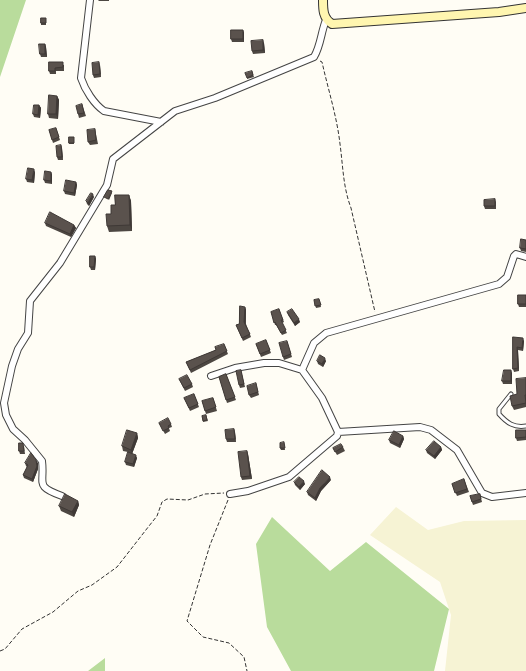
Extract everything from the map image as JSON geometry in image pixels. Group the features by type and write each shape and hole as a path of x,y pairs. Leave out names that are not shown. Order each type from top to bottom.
{"main road":[{"path":"323,0 323,10 326,20 332,24 499,12 526,8"}],"street":[{"path":"90,0 81,78 83,84 98,107 104,111 161,122"},
{"path":"62,496 50,492 43,486 41,480 42,461 9,423 4,403 12,366 18,349 28,333 30,301 60,263 106,185 114,159 122,151 152,131 175,111 215,98 314,56 319,49 322,29 326,20"},
{"path":"302,370 314,343 326,333 499,284 507,277 516,254 526,257"},
{"path":"211,376 235,368 264,363 279,364 302,370 322,398 338,432"},
{"path":"338,432 420,427 428,428 457,450 482,493 492,497 526,493"},
{"path":"230,494 248,491 289,477 337,436 338,432"}],"lane":[{"path":"511,394 499,409 499,414 506,422 515,427 526,426"}],"path":[{"path":"314,56 322,62 340,143 342,174 346,196 351,208 376,318"},
{"path":"0,651 5,649 22,629 53,612 78,591 92,585 117,567 157,516 162,502 167,499 188,500 209,493 230,494 210,545 187,621 203,637 229,643 244,657 247,671"}],"shaded area":[{"path":"396,507 428,530 464,521 526,520 526,671 445,671 451,615 440,582 370,535"}],"green space":[{"path":"0,0 26,0 0,77"},
{"path":"272,517 330,571 366,542 449,609 434,671 291,671 267,627 256,544"},
{"path":"105,658 105,671 88,671"}],"building":[{"path":"41,18 46,18 46,23 41,23"},
{"path":"231,30 243,30 243,39 231,39"},
{"path":"263,40 263,50 252,51 251,41"},
{"path":"39,44 45,44 45,54 40,54"},
{"path":"49,62 63,62 63,67 55,68 55,71 49,71"},
{"path":"99,62 100,74 93,75 92,63"},
{"path":"252,71 253,75 247,78 245,73"},
{"path":"49,95 57,96 56,114 48,114"},
{"path":"82,104 84,113 78,114 76,106"},
{"path":"34,105 39,105 38,115 33,114"},
{"path":"56,128 59,137 52,140 49,130"},
{"path":"95,129 96,140 88,142 87,130"},
{"path":"69,137 74,137 74,143 69,143"},
{"path":"61,145 62,157 57,157 56,146"},
{"path":"28,168 34,169 32,180 26,179"},
{"path":"45,171 51,172 51,181 44,180"},
{"path":"66,180 76,182 74,193 64,191"},
{"path":"108,190 112,191 108,199 104,197"},
{"path":"91,193 93,194 88,203 86,201"},
{"path":"115,195 129,195 130,225 107,226 106,214 111,214 111,205 115,205"},
{"path":"495,199 495,206 484,206 484,200"},
{"path":"50,212 74,225 70,234 45,223"},
{"path":"521,239 526,240 526,249 520,248"},
{"path":"90,256 95,256 94,267 90,267"},
{"path":"518,295 526,295 526,304 518,304"},
{"path":"319,299 321,305 315,306 314,300"},
{"path":"240,306 245,307 244,322 250,334 242,338 236,325 239,324"},
{"path":"279,309 283,320 281,320 286,330 281,333 275,322 274,323 271,312"},
{"path":"292,309 299,319 294,323 287,312"},
{"path":"513,337 523,338 522,348 517,347 518,368 513,369"},
{"path":"266,340 270,350 260,354 256,344"},
{"path":"287,341 291,354 283,357 279,343"},
{"path":"224,344 227,351 190,370 186,362 216,350 215,347"},
{"path":"320,355 325,358 322,364 317,361"},
{"path":"241,370 244,384 239,385 236,371"},
{"path":"504,370 511,370 511,381 502,381"},
{"path":"226,374 235,397 226,400 219,377"},
{"path":"187,375 192,384 184,388 179,379"},
{"path":"526,378 526,403 512,406 510,396 517,394 516,379"},
{"path":"256,383 258,392 249,395 247,386"},
{"path":"194,394 198,404 189,408 184,398"},
{"path":"213,398 216,407 205,411 202,401"},
{"path":"206,415 207,420 203,421 202,416"},
{"path":"168,418 171,424 168,426 169,428 163,431 159,423"},
{"path":"234,429 235,439 226,439 225,430"},
{"path":"127,430 137,433 131,450 122,446"},
{"path":"516,430 526,430 526,437 516,438"},
{"path":"394,431 403,436 399,445 389,440"},
{"path":"434,441 441,447 434,456 426,450"},
{"path":"284,442 285,448 280,448 280,443"},
{"path":"19,443 23,443 24,451 19,451"},
{"path":"341,444 343,447 335,452 333,448"},
{"path":"247,451 250,476 241,477 238,452"},
{"path":"128,452 136,455 133,464 125,462"},
{"path":"31,453 36,460 37,466 32,479 23,475 28,465 25,463"},
{"path":"322,470 330,477 320,488 315,498 307,492"},
{"path":"299,477 304,481 299,487 294,482"},
{"path":"464,479 467,489 455,493 452,484"},
{"path":"65,494 78,501 72,512 59,506"},
{"path":"480,494 481,499 472,502 470,496"}]}
